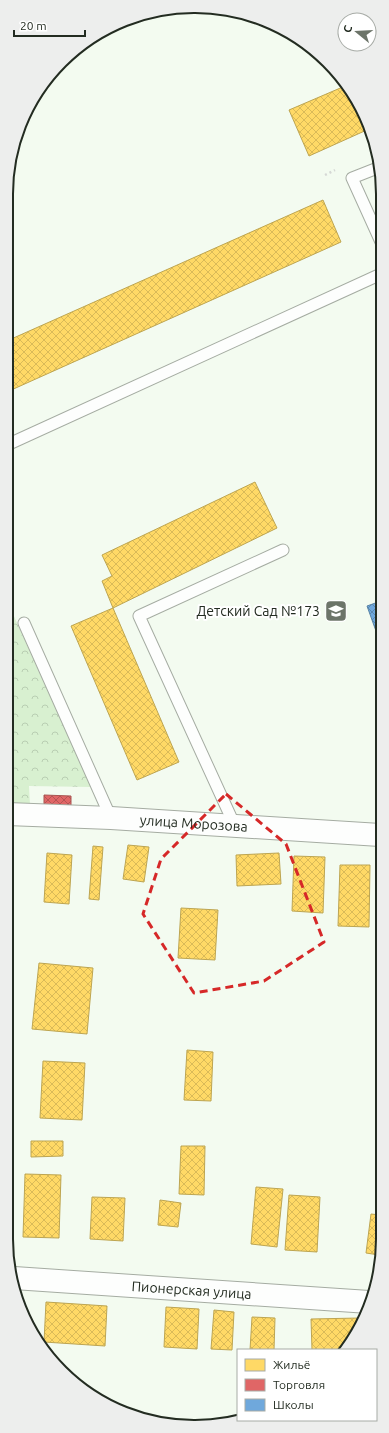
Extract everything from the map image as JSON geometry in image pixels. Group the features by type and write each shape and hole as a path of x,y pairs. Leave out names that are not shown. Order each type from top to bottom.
{"street":[{"name":"улица Морозова","path":"13,814 111,818 376,835"},
{"name":"Пионерская улица","path":"17,1278 364,1302"}],"lane":[{"path":"374,169 352,178 376,231"},
{"path":"13,442 376,276"},
{"path":"235,826 139,616 283,550"},
{"path":"24,623 111,818"}],"highlighted area":[{"path":"226,794 286,844 324,942 264,981 194,993 143,914 161,859"}],"green space":[{"path":"13,614 91,787 29,786 30,805 13,804"}],"building: Жильё":[{"path":"341,88 352,104 364,131 309,156 289,110"},
{"path":"323,200 341,242 13,389 13,338"},
{"path":"255,482 277,528 113,608 102,581 112,576 102,555"},
{"path":"113,608 179,762 137,780 71,626"},
{"path":"128,845 149,847 144,882 123,879"},
{"path":"93,846 103,847 99,900 89,899"},
{"path":"47,853 72,855 69,904 44,902"},
{"path":"279,853 281,884 237,886 236,855"},
{"path":"294,856 325,857 323,913 292,911"},
{"path":"340,865 370,865 369,927 338,926"},
{"path":"181,908 218,910 215,960 178,958"},
{"path":"39,963 93,968 87,1034 32,1029"},
{"path":"187,1050 213,1052 211,1101 184,1100"},
{"path":"43,1061 85,1063 82,1120 40,1118"},
{"path":"31,1141 63,1141 63,1156 31,1157"},
{"path":"181,1146 205,1146 204,1195 179,1194"},
{"path":"25,1174 61,1175 59,1238 23,1237"},
{"path":"256,1187 283,1189 277,1247 251,1244"},
{"path":"289,1195 320,1197 317,1252 285,1250"},
{"path":"92,1197 125,1198 123,1241 90,1239"},
{"path":"160,1200 181,1203 178,1227 158,1225"},
{"path":"371,1214 376,1215 375,1254 366,1253"},
{"path":"46,1302 107,1306 105,1346 46,1342 44,1339"},
{"path":"166,1307 199,1309 197,1349 164,1347"},
{"path":"214,1310 234,1312 232,1350 211,1349"},
{"path":"252,1317 275,1318 274,1349 250,1349"},
{"path":"357,1318 352,1329 338,1349 312,1349 311,1319"}],"building: Торговля":[{"path":"44,795 71,796 71,807 44,807"}],"building: Школы":[{"path":"376,603 376,631 367,606"}],"place":[{"name":"Детский Сад №173","path":"336,611"}]}
